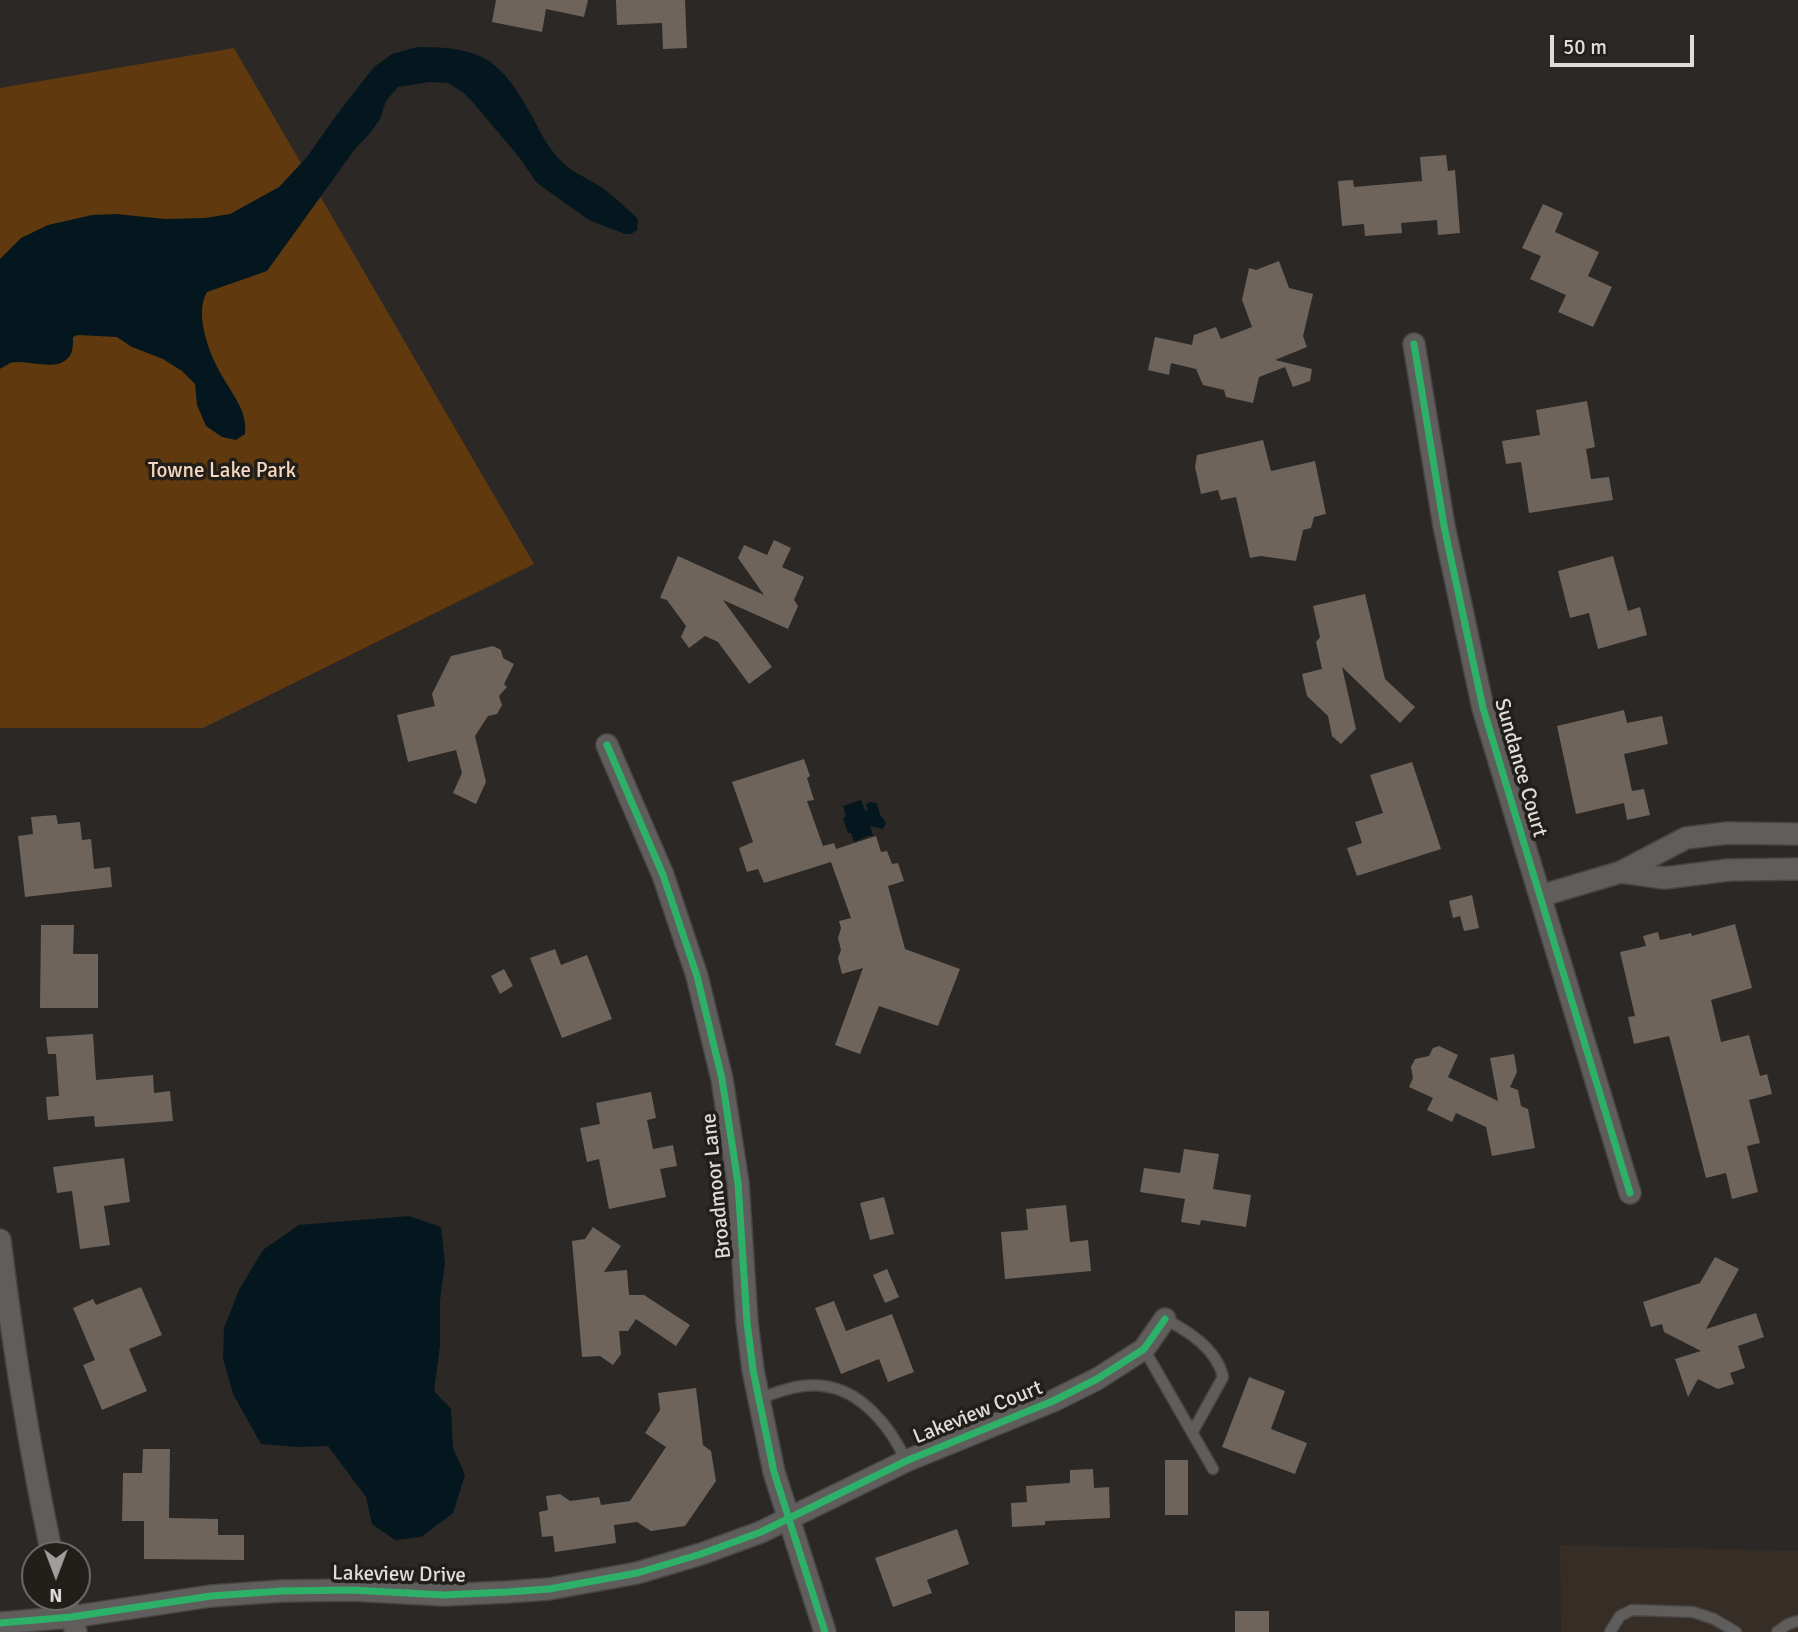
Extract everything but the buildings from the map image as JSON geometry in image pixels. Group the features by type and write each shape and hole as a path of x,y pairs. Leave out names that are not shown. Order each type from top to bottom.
{"street":[{"name":"Sundance Court","path":"1414,344 1444,526 1483,708 1630,1193"},
{"name":"Broadmoor Lane","path":"607,745 663,875 697,976 722,1079 738,1183 747,1322 759,1399 774,1472 825,1632"},
{"path":"1539,896 1621,872 1686,838 1727,833 1798,834"},
{"path":"1727,833 1729,870"},
{"path":"1621,872 1665,878 1729,870 1798,869"},
{"path":"0,1241 11,1337 30,1452 49,1541"},
{"name":"Lakeview Court","path":"789,1520 906,1461 1053,1401 1097,1379 1144,1349 1165,1319"},
{"name":"Lakeview Drive","path":"0,1623 282,1591 351,1590 444,1595 549,1588 637,1573 701,1555 789,1520"}],"lane":[{"path":"1165,1319 1193,1333 1221,1367 1223,1377 1192,1433"},
{"path":"1144,1349 1213,1469"},
{"path":"759,1399 781,1390 804,1386 825,1386 852,1397 872,1411 886,1426 897,1440 906,1461"},
{"path":"1611,1632 1620,1616 1632,1610 1670,1610 1693,1612 1714,1619 1736,1632"},
{"path":"1777,1632 1798,1621"}],"shaded area":[{"path":"1560,1545 1798,1551 1798,1632 1561,1632"}],"green space":[{"name":"Towne Lake Park","path":"234,48 534,564 203,728 0,728 0,88"}],"water":[{"path":"417,47 456,49 472,53 497,67 508,78 560,160 624,206 638,219 637,230 625,234 589,220 537,183 476,106 463,92 448,83 429,82 398,87 386,101 380,119 371,132 355,149 267,271 207,292 203,301 203,322 208,345 216,365 242,410 245,434 236,440 222,437 206,426 197,405 195,384 182,371 117,337 78,335 73,337 71,354 59,364 18,362 0,369 0,259 21,238 48,225 92,215 116,214 165,219 230,214 279,187 307,157 374,67 392,54"},
{"path":"861,800 865,811 868,810 866,805 870,802 877,803 880,815 886,822 883,829 870,826 873,836 854,842 843,818 846,816 843,806"},
{"path":"409,1216 441,1227 445,1263 440,1300 440,1346 434,1391 451,1409 453,1448 465,1475 453,1513 421,1537 395,1540 372,1524 366,1497 328,1446 261,1444 233,1394 223,1358 224,1328 239,1290 263,1250 299,1225"}],"cycle path":[{"path":"1414,344 1444,526 1483,708 1630,1193"},
{"path":"607,745 663,875 697,976 722,1079 738,1183 747,1322 753,1370 774,1472 825,1632"},
{"path":"0,1623 71,1617 211,1596 351,1590 444,1595 507,1592 549,1589 637,1573 761,1532 906,1461 1053,1401 1097,1379 1144,1349 1165,1319"}]}
